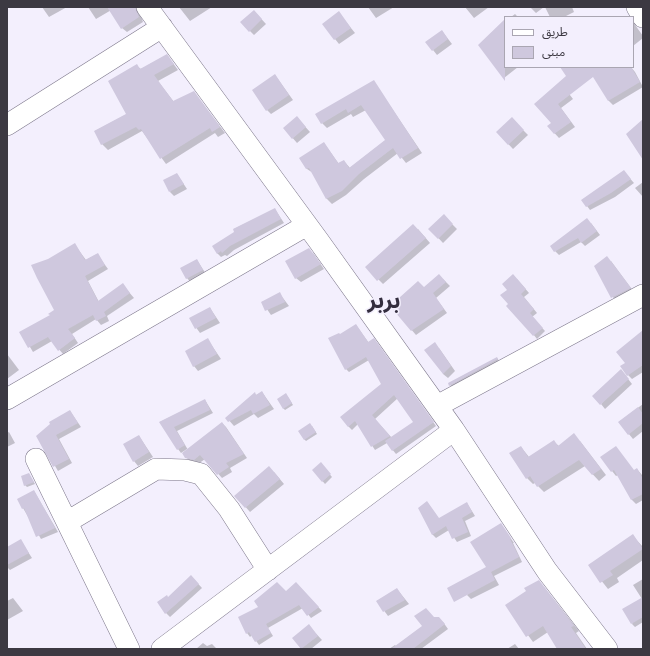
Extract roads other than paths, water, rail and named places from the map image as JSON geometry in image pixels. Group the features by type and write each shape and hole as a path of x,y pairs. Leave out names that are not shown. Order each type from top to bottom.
{"street":[{"path":"147,7 307,225 437,406 547,571 607,649"},
{"path":"637,7 643,17"},
{"path":"7,125 162,27"},
{"path":"7,399 307,225"},
{"path":"437,406 643,295"},
{"path":"162,649 454,430"},
{"path":"36,459 129,649"},
{"path":"67,522 156,469 185,470 201,474 229,509 268,570"}],"district":[{"name":"بربر","path":"384,301"}]}
